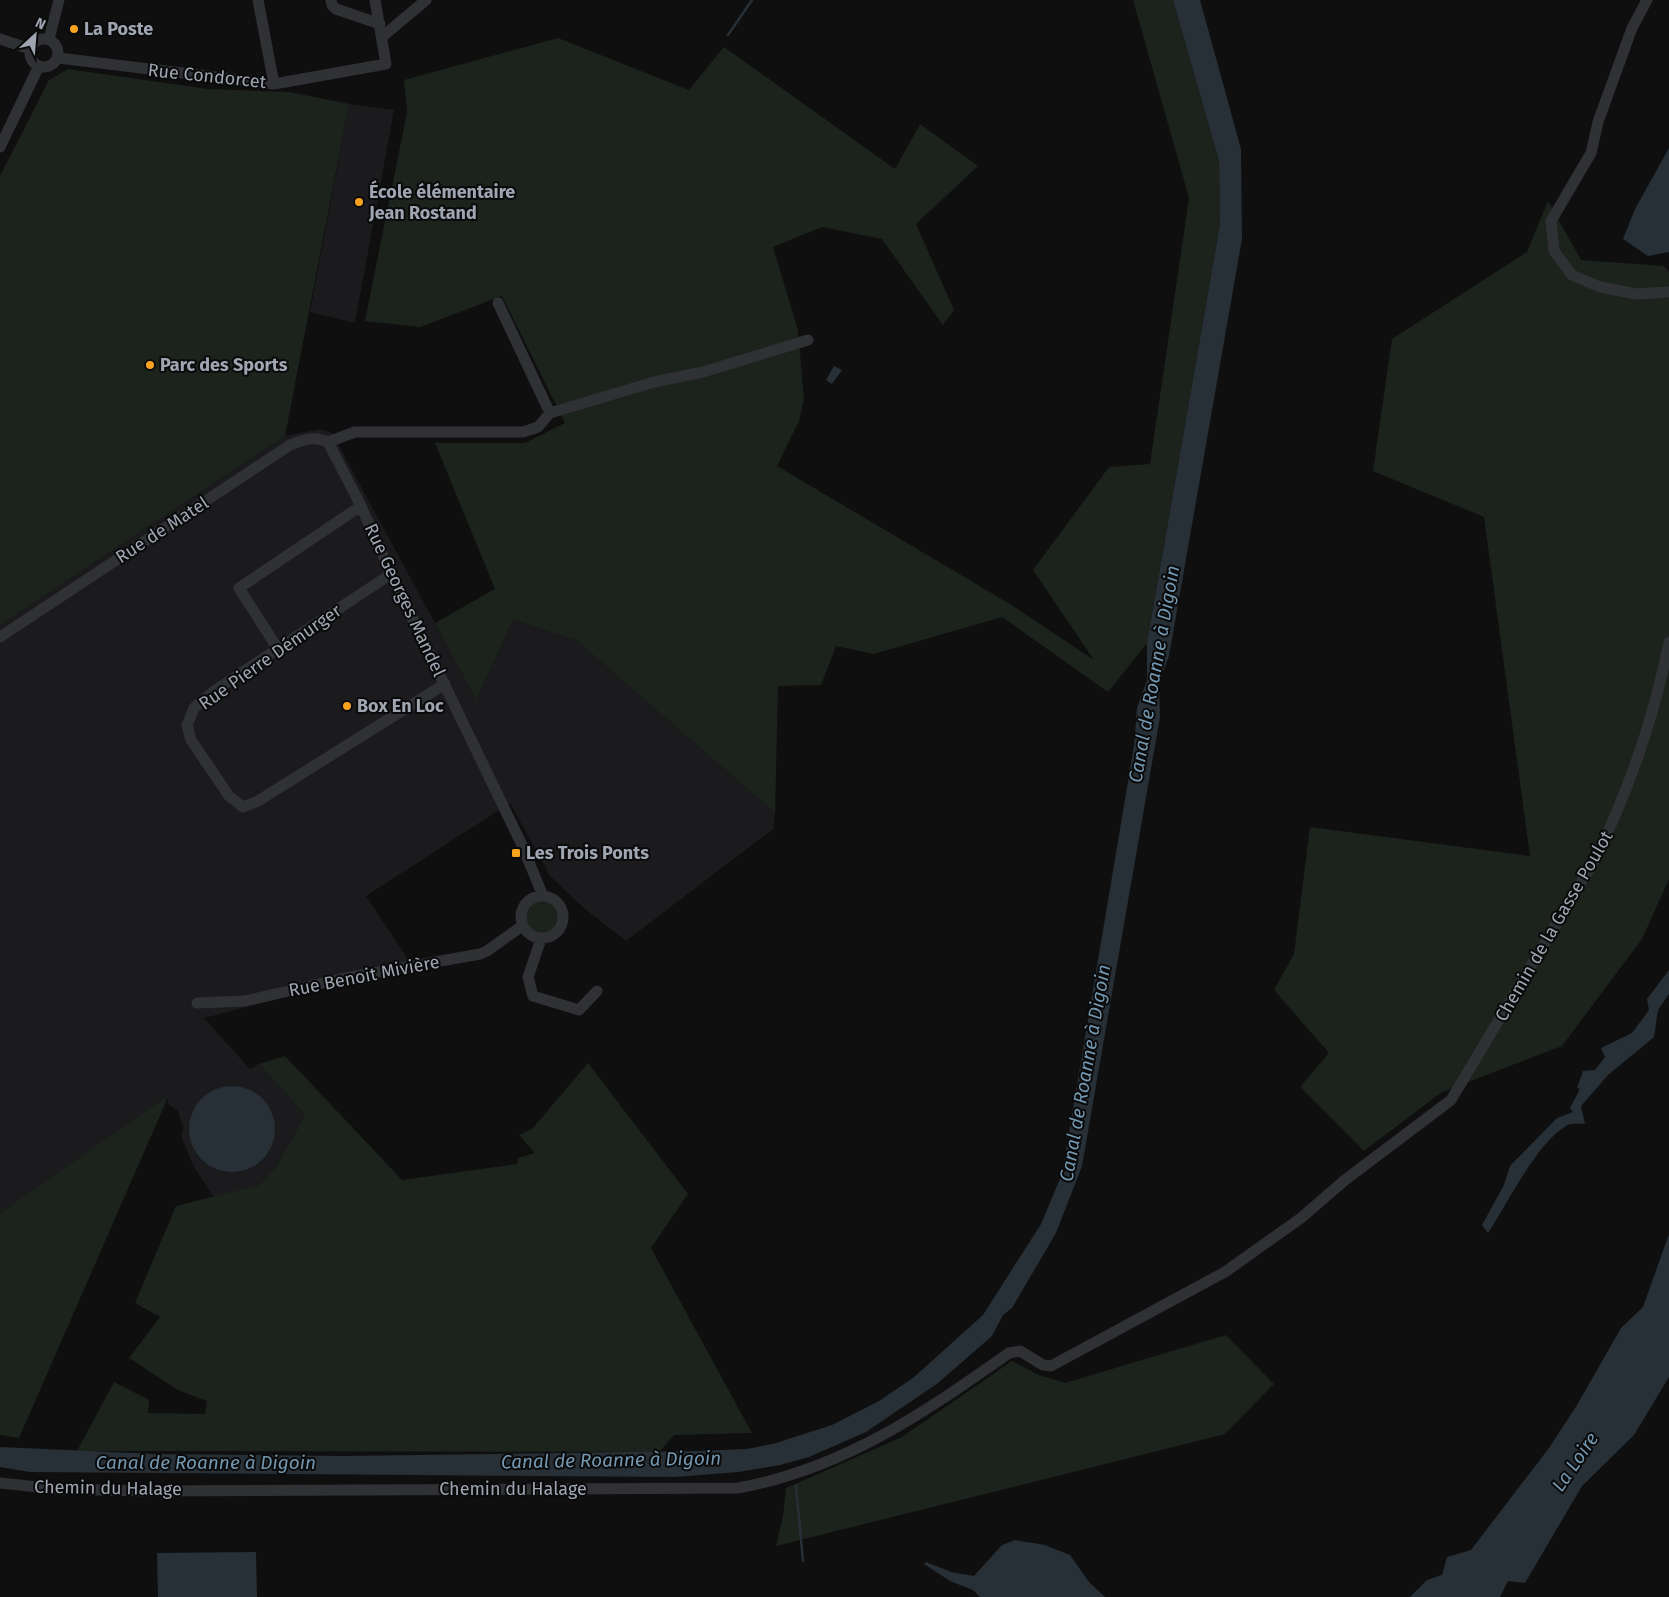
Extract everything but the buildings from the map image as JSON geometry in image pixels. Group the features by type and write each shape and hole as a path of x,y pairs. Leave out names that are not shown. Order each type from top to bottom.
{"street":[{"path":"49,39 58,0"},
{"path":"258,0 274,84"},
{"path":"331,0 332,5 336,9 380,24"},
{"path":"375,0 382,37"},
{"path":"382,37 426,0"},
{"path":"1647,0 1629,38 1598,122 1591,153 1551,221 1554,251 1572,275 1600,286 1636,294 1669,292"},
{"name":"Rue Condorcet","path":"58,58 274,84 386,64 382,37"},
{"path":"0,39 30,49"},
{"path":"40,39 49,39 58,49 58,58 52,65 39,66 32,61 30,49 40,39"},
{"path":"0,147 39,66"},
{"path":"498,303 550,413"},
{"path":"328,442 355,432 522,432 538,427 550,413 665,380 704,372 808,340"},
{"name":"Rue de Matel","path":"0,637 290,445 304,439 317,438 328,442"},
{"name":"Rue Georges Mandel","path":"328,442 361,506 391,574 522,845 543,896 556,901 561,907 563,922 555,934 541,939"},
{"path":"278,648 239,588 361,506"},
{"name":"Rue Pierre Démurger","path":"391,574 214,690 194,708 187,726 191,740 229,796 243,807 258,801 445,684"},
{"name":"Chemin de la Gasse Poulot","path":"994,1363 1009,1353 1020,1351 1043,1366 1051,1366 1225,1272 1301,1218 1345,1180 1434,1115 1451,1100 1594,861 1614,820 1644,737 1669,642"},
{"path":"543,896 531,899 526,903 521,914 522,926 530,935 541,939 528,977 533,996 579,1010 597,991"},
{"name":"Rue Benoit Mivière","path":"197,1003 245,1001 345,978 480,954 522,926"},
{"name":"Chemin du Halage","path":"0,1483 57,1489 146,1491 738,1488 775,1481 824,1464 868,1444 930,1409 994,1363"}],"shaded area":[{"path":"1133,0 1173,0 1219,161 1220,224 1147,643 1108,692 1002,617 874,654 836,646 821,685 778,686 775,813 576,640 513,620 476,700 435,623 495,589 435,443 525,443 565,423 502,296 420,327 365,321 407,112 404,80 558,38 689,90 724,47 895,169 920,124 978,166 916,224 954,310 943,325 882,239 822,227 773,247 798,330 804,399 799,421 777,466 1010,604 1094,660 1033,570 1109,467 1150,464 1189,198"},
{"name":"Parc des Sports","path":"68,69 208,89 289,92 349,104 285,436 0,625 0,176 49,80"},
{"path":"349,104 394,110 355,323 310,312"},
{"path":"1548,201 1581,260 1664,266 1669,272 1669,879 1642,939 1562,1046 1442,1092 1364,1151 1300,1087 1329,1053 1274,990 1294,954 1310,827 1530,856 1484,517 1373,471 1392,339 1527,252"},
{"path":"320,429 332,433 476,699 513,620 576,640 775,813 773,829 626,941 585,909 550,876 510,803 366,896 416,971 327,986 204,1018 250,1069 259,1064 305,1115 276,1167 259,1185 214,1198 193,1165 181,1136 183,1128 178,1111 167,1103 169,1096 0,1213 0,625 285,436"},
{"path":"542,901 548,902 553,906 557,911 557,923 553,928 548,932 542,933 536,932 531,928 527,923 526,917 527,911 531,906 536,902"},
{"path":"285,1056 402,1180 517,1164 518,1158 535,1153 519,1135 533,1128 588,1063 688,1194 651,1248 752,1433 674,1435 659,1452 77,1451 114,1382 149,1400 148,1413 205,1414 207,1401 178,1390 129,1358 160,1317 135,1303 176,1206 259,1185 276,1167 305,1115 259,1064"},
{"path":"169,1095 19,1438 0,1435 0,1213"},
{"path":"1226,1335 1274,1384 1225,1434 776,1546 783,1516 786,1488 902,1437 1012,1361 1039,1375 1065,1383"}],"water":[{"name":"Canal de Roanne à Digoin","path":"1173,0 1200,0 1241,149 1242,239 1169,656 1159,682 1160,717 1082,1166 1056,1233 1012,1308 1003,1315 992,1336 938,1383 866,1432 809,1457 780,1465 738,1472 675,1477 30,1472 0,1467 0,1447 155,1454 342,1456 747,1449 776,1443 832,1425 879,1401 913,1378 983,1315 1041,1224 1062,1174 1134,746 1137,708 1147,680 1147,643 1220,224 1219,161"},
{"path":"1669,148 1669,252 1648,256 1623,239 1635,209"},
{"path":"834,366 842,370 832,384 826,380"},
{"path":"1669,970 1669,994 1658,1010 1654,1037 1608,1075 1581,1106 1585,1124 1568,1125 1544,1146 1523,1175 1488,1233 1482,1225 1504,1185 1510,1166 1557,1118 1573,1112 1570,1108 1580,1089 1577,1088 1583,1071 1595,1070 1605,1057 1601,1048 1632,1033 1649,1010 1647,999"},
{"path":"232,1086 249,1089 263,1098 272,1112 275,1129 272,1146 263,1160 249,1169 232,1172 215,1169 201,1160 192,1146 189,1129 192,1112 201,1098 215,1089"},
{"name":"La Loire","path":"1669,1234 1669,1377 1634,1435 1582,1486 1525,1583 1508,1581 1500,1597 1410,1597 1427,1580 1442,1575 1447,1557 1471,1550 1549,1448 1577,1405 1621,1328 1643,1307"},
{"path":"1015,1540 1045,1545 1070,1555 1089,1582 1105,1597 980,1597 973,1590 950,1581 924,1564 926,1562 951,1572 974,1576 1002,1545"},
{"path":"256,1552 257,1597 158,1597 157,1553"}],"waterway":[{"path":"728,35 752,0"},
{"path":"796,1486 803,1561"}],"place":[{"name":"La Poste","path":"74,29"},
{"name":"École élémentaire Jean Rostand","path":"359,202"},
{"name":"Parc des Sports","path":"150,365"},
{"name":"Box En Loc","path":"347,706"},
{"name":"Les Trois Ponts","path":"516,853"}]}
